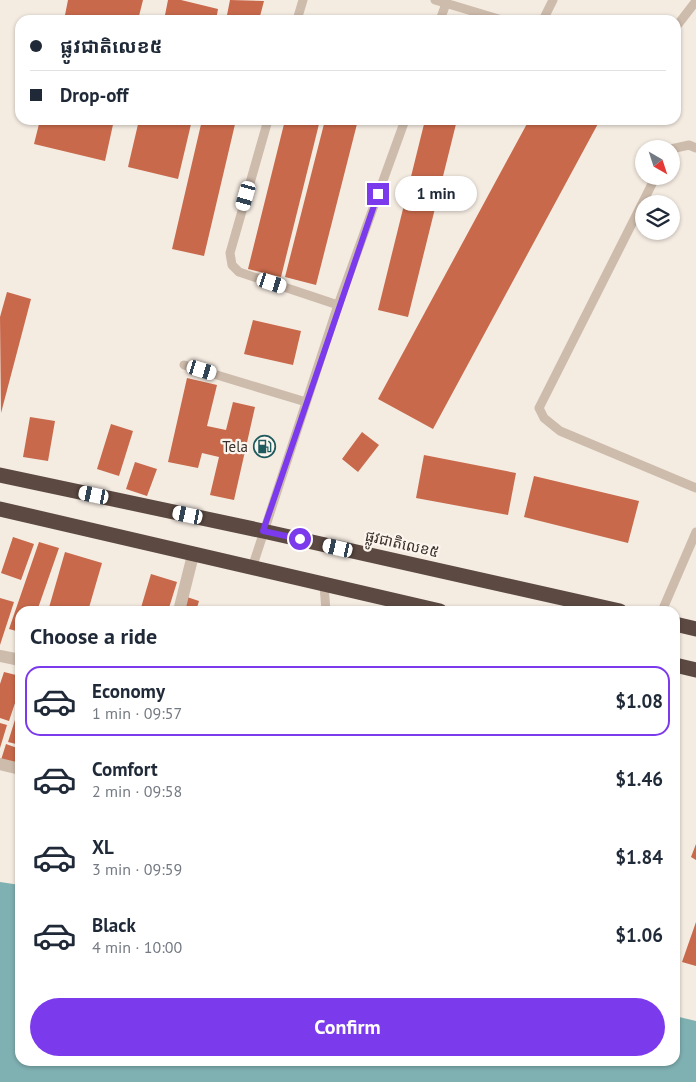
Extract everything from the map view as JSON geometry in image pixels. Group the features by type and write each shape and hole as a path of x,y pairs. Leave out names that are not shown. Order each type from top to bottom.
{"highway":[{"name":"ផ្លូវជាតិលេខ៥","path":"0,475 263,531 598,606"},
{"path":"0,509 418,606"},
{"path":"680,625 696,629"},
{"path":"680,666 696,670"}],"street":[{"path":"180,606 193,555"},
{"path":"0,656 15,659"},
{"path":"0,764 15,768"}],"lane":[{"path":"298,15 303,0"},
{"path":"434,0 447,2 487,15"},
{"path":"546,15 553,0"},
{"path":"681,20 696,1"},
{"path":"442,15 447,2"},
{"path":"267,125 230,253 232,264 240,272 338,305"},
{"path":"252,568 338,305 403,125"},
{"path":"680,147 689,145 696,148"},
{"path":"651,185 539,408 544,418 560,431 696,488"},
{"path":"184,365 306,402"},
{"path":"664,606 696,532"},
{"path":"324,585 326,606"}],"water":[{"path":"0,882 15,884 15,1066 680,1066 680,1017 696,1021 696,1082 0,1082"}],"building":[{"path":"68,0 143,0 139,15 65,15"},
{"path":"168,0 181,0 218,9 217,15 165,15"},
{"path":"230,0 264,1 260,15 227,15"},
{"path":"39,125 113,125 105,161 34,144"},
{"path":"138,125 191,125 178,179 128,167"},
{"path":"201,125 235,125 204,256 172,249"},
{"path":"284,125 319,125 281,277 248,269"},
{"path":"324,125 357,125 316,285 285,277"},
{"path":"424,125 456,125 408,317 378,310"},
{"path":"526,125 597,125 433,429 378,399"},
{"path":"7,292 31,299 1,413 0,317"},
{"path":"253,320 301,331 293,365 244,354"},
{"path":"187,378 217,385 207,426 226,430 233,402 255,407 234,500 210,495 219,457 202,453 198,468 168,462"},
{"path":"30,417 55,421 48,461 23,457"},
{"path":"111,424 133,431 119,476 97,469"},
{"path":"362,432 379,445 358,472 342,459"},
{"path":"424,455 516,473 508,515 416,498"},
{"path":"135,462 157,469 147,496 126,489"},
{"path":"534,476 639,501 628,543 524,517"},
{"path":"13,537 34,544 21,580 1,573"},
{"path":"39,542 59,548 39,606 17,606"},
{"path":"65,552 102,563 89,606 49,606"},
{"path":"151,574 177,582 170,606 141,606"},
{"path":"187,597 199,601 198,606 184,606"},
{"path":"0,598 14,602 0,645"},
{"path":"15,612 15,631 9,629"},
{"path":"4,672 15,675 15,703 9,721 0,718 0,684"},
{"path":"15,720 15,744 8,742"},
{"path":"0,723 7,725 0,748"},
{"path":"6,744 15,747 15,765 1,760"},
{"path":"696,844 696,860 691,857"},
{"path":"696,922 696,966 682,962"}],"place":[{"name":"Tela","path":"264,447"}],"route":[{"path":"300,539 263,531 338,305 378,194"}]}
